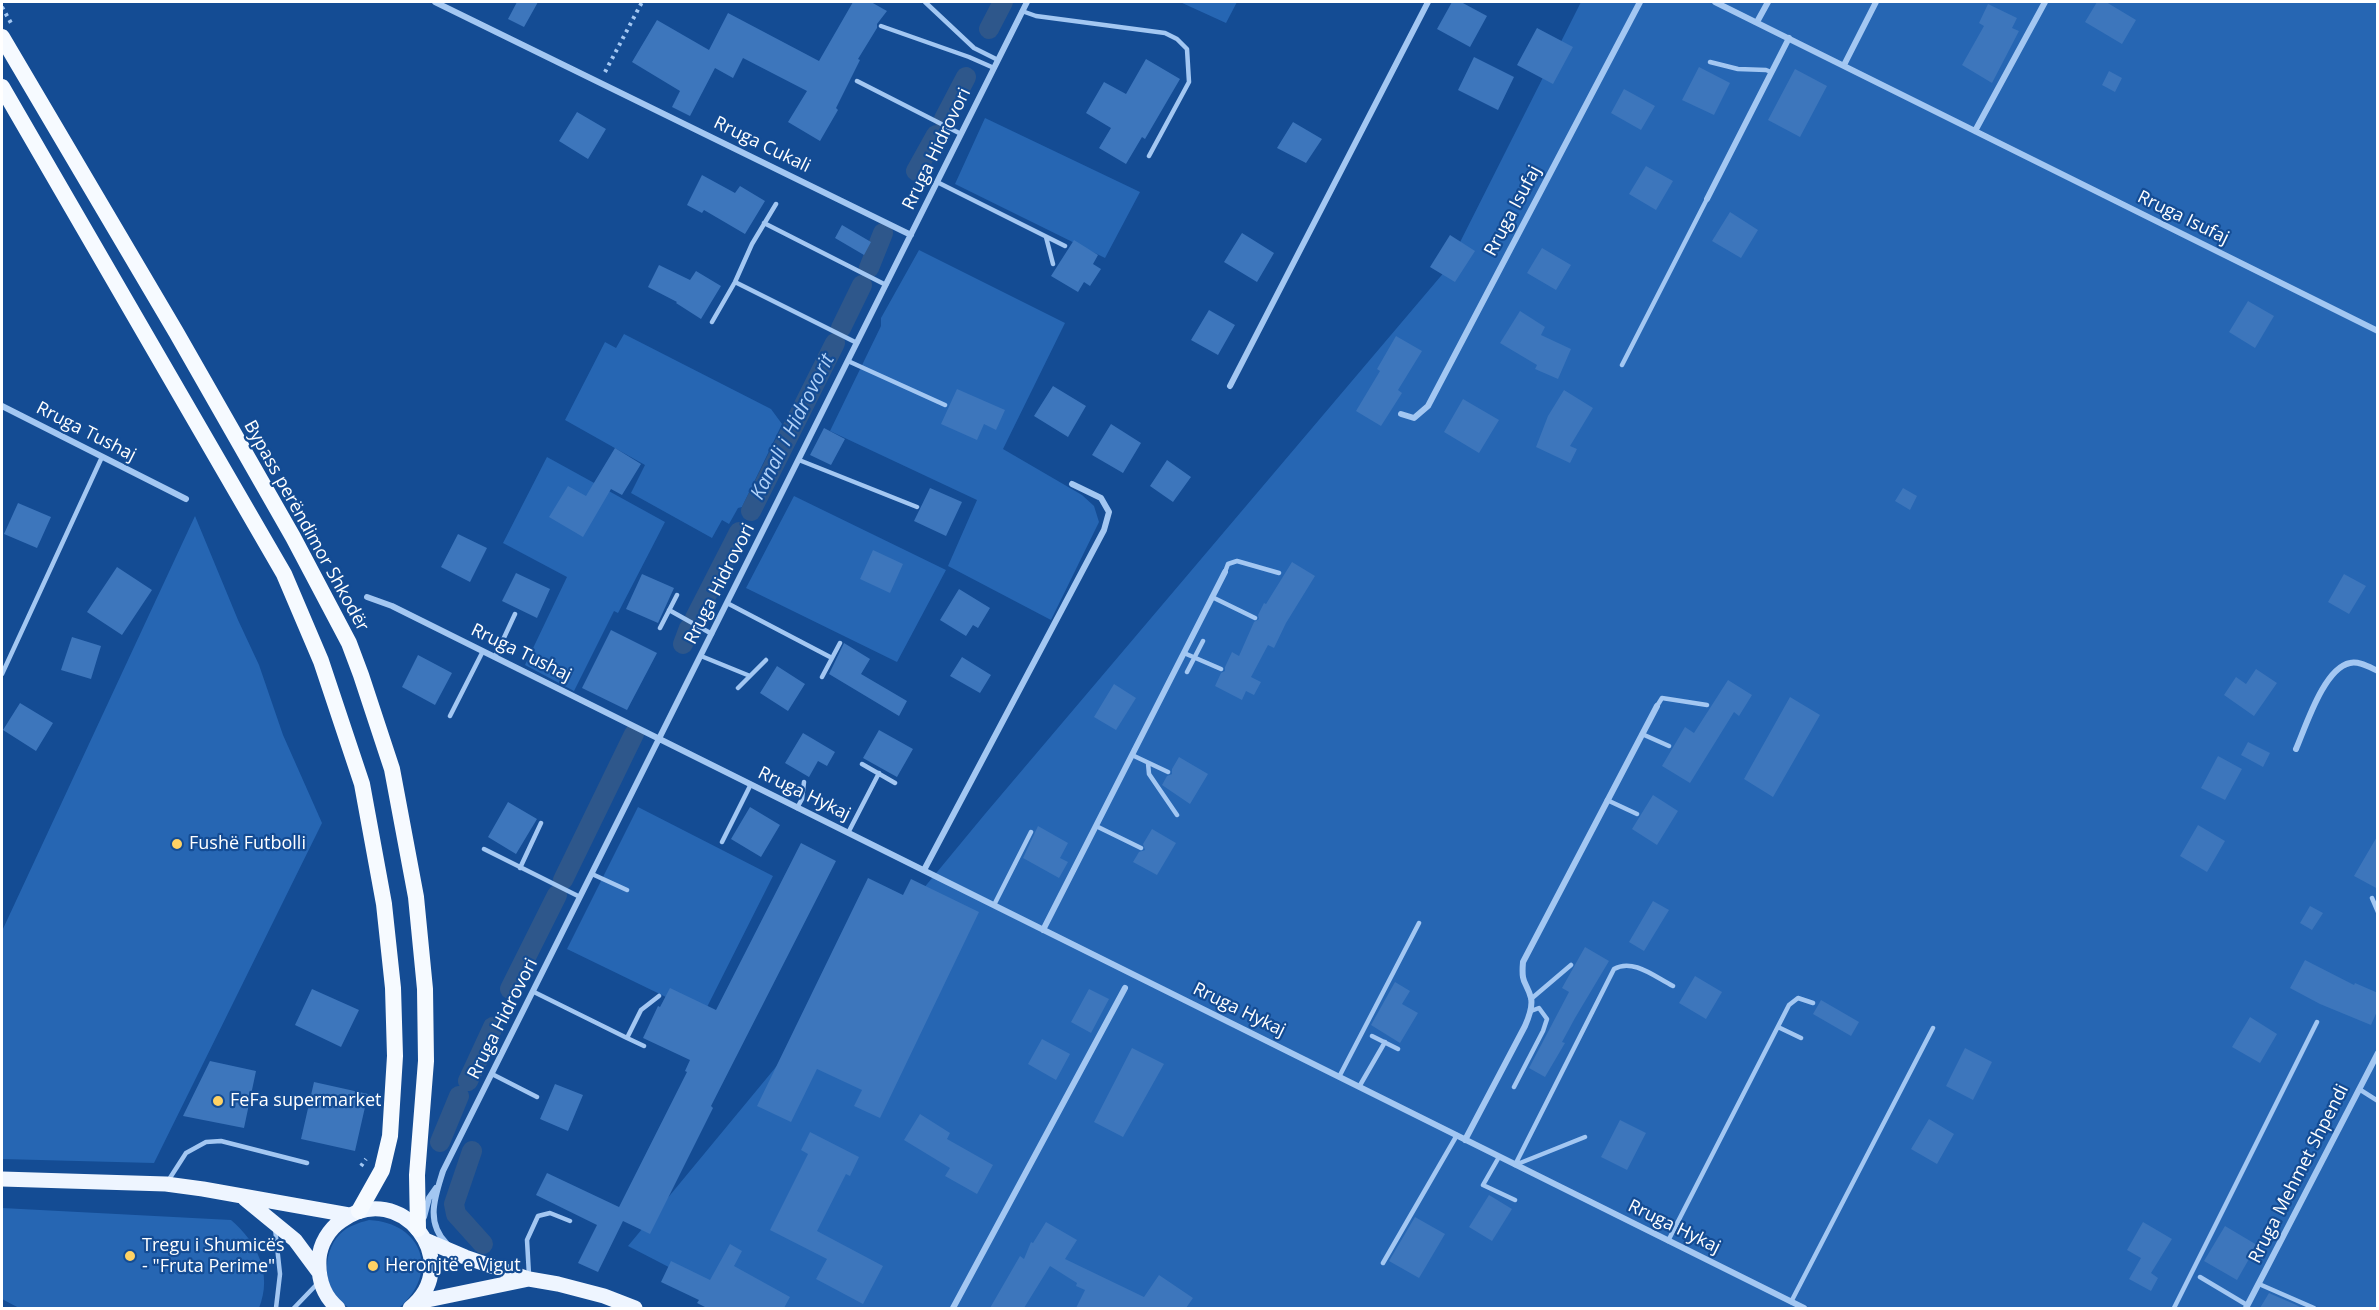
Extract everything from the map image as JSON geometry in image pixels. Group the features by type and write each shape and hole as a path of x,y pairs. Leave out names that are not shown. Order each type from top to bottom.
{"highway":[{"name":"Bypass perëndimor Shkodër","path":"2,37 176,332 293,537 349,643 361,675 392,769 417,909 425,989 426,1061 417,1176 421,1233"},
{"path":"2,87 284,574 321,661 362,784 384,904 393,988 395,1056 390,1136 382,1170 354,1213"}],"main road":[{"path":"2,1179 166,1184 354,1213 381,1209 392,1211 412,1222 421,1233 430,1256 431,1272 427,1288 414,1305"},
{"path":"243,1197 295,1240 319,1276 323,1290 335,1308"},
{"path":"319,1276 320,1254 325,1239 335,1225 354,1213"},
{"path":"421,1233 456,1253 529,1279 604,1296 635,1308"},
{"path":"414,1305 529,1279"}],"street":[{"name":"Rruga Cukali","path":"435,2 911,235"},
{"name":"Rruga Hidrovori","path":"421,1233 429,1198 441,1179 1027,2"},
{"path":"1230,386 1428,2"},
{"name":"Rruga Isufaj","path":"1401,414 1414,418 1428,406 1640,2"},
{"name":"Rruga Isufaj","path":"1715,2 2378,331"},
{"path":"1757,22 1768,2"},
{"path":"1844,66 1876,2"},
{"path":"1975,131 2045,2"},
{"path":"1707,200 1789,38"},
{"name":"Rruga Tushaj","path":"2,409 186,499"},
{"path":"924,870 1104,530 1109,512 1101,498 1072,484"},
{"path":"1043,930 1225,572"},
{"name":"Rruga Tushaj","path":"367,597 392,606 660,739"},
{"path":"2296,749 2333,672 2352,662 2378,670"},
{"path":"1465,1140 1526,1026 1531,1011 1531,999 1521,979 1523,962 1657,706"},
{"name":"Rruga Hykaj","path":"660,739 1804,1308"},
{"path":"953,1308 1125,988"},
{"name":"Rruga Mehmet Shpendi","path":"2246,1307 2378,1053"},
{"name":"Rruga Hidrovori","path":"441,1179 433,1218 436,1231 456,1253"}],"lane":[{"path":"926,2 975,48 998,60"},
{"path":"1022,11 1036,16 1166,33 1177,39 1187,49 1189,82 1149,156"},
{"path":"882,26 994,68"},
{"path":"1710,62 1738,69 1771,72"},
{"path":"857,81 961,134"},
{"path":"937,182 1065,246"},
{"path":"1622,365 1707,200"},
{"path":"712,322 735,282 744,257 776,204"},
{"path":"764,223 886,285"},
{"path":"1046,237 1053,264"},
{"path":"735,282 857,343"},
{"path":"848,361 945,405"},
{"path":"2,674 102,457"},
{"path":"799,460 917,507"},
{"path":"1225,572 1228,564 1238,561 1279,573"},
{"path":"660,628 677,595"},
{"path":"1212,597 1255,618"},
{"path":"727,603 832,658"},
{"path":"669,610 712,634"},
{"path":"495,657 515,614"},
{"path":"1187,672 1203,641"},
{"path":"822,676 840,643"},
{"path":"450,716 483,651"},
{"path":"1184,653 1221,669"},
{"path":"701,656 750,676"},
{"path":"738,688 766,660"},
{"path":"1657,706 1662,698 1707,705"},
{"path":"1642,734 1669,746"},
{"path":"1132,755 1168,772"},
{"path":"1148,763 1149,774 1177,814"},
{"path":"862,764 895,783"},
{"path":"848,833 879,773"},
{"path":"797,808 802,799 804,782"},
{"path":"722,843 751,784"},
{"path":"1607,800 1636,814"},
{"path":"520,868 541,823"},
{"path":"1096,825 1141,848"},
{"path":"994,905 1031,832"},
{"path":"484,849 581,897"},
{"path":"592,874 627,890"},
{"path":"2372,898 2378,912"},
{"path":"1339,1077 1419,923"},
{"path":"1515,1165 1614,969 1622,964 1634,966 1673,986"},
{"path":"1531,999 1571,965"},
{"path":"534,992 644,1046"},
{"path":"627,1038 641,1010 659,996"},
{"path":"1668,1241 1789,1005 1798,998 1804,998 1813,1003"},
{"path":"1514,1087 1547,1019 1539,1008 1531,1011"},
{"path":"2174,1308 2317,1022"},
{"path":"1778,1027 1801,1038"},
{"path":"1791,1302 1933,1028"},
{"path":"1372,1036 1398,1049"},
{"path":"1359,1087 1385,1042"},
{"path":"492,1074 537,1098"},
{"path":"2359,1089 2378,1101"},
{"path":"1383,1263 1457,1136"},
{"path":"1515,1165 1585,1137"},
{"path":"166,1184 186,1153 206,1142 221,1141 307,1163"},
{"path":"1499,1157 1483,1185 1515,1200"},
{"path":"529,1279 527,1240 538,1216 550,1213 570,1221"},
{"path":"274,1222 280,1274 276,1308"},
{"path":"294,1308 319,1276"},
{"path":"2200,1277 2246,1307"},
{"path":"2259,1284 2314,1308"}],"path":[{"path":"600,82 642,2"},
{"path":"361,1166 368,1156"}],"shaded area":[{"path":"1180,2 1237,2 1226,23"},
{"path":"1581,2 2377,2 2377,1308 748,1308 628,1246 985,814 1446,270"},
{"path":"985,118 1140,192 1105,258 955,184"},
{"path":"919,250 1065,323 1003,449 1082,495 1094,506 1099,522 1051,620 948,566 977,500 830,431 881,326 881,318"},
{"path":"624,334 771,409 782,424 742,507 738,508 729,524 722,520 712,538 631,493 645,465 565,420 605,342 616,348"},
{"path":"547,457 665,522 618,613 614,611 574,691 525,665 567,577 503,543"},
{"path":"794,496 946,570 897,662 746,588"},
{"name":"Fushë Futbolli","path":"195,516 259,665 283,735 322,823 154,1163 2,1159 2,931"},
{"path":"638,807 773,876 703,1015 567,949"},
{"name":"Tregu i Shumicës - \"Fruta Perime\"","path":"2,1208 231,1220 248,1238 260,1260 264,1283 259,1308 19,1308 2,1299"},
{"path":"369,1220 387,1223 402,1230 413,1240 420,1252 422,1266 419,1280 412,1294 399,1308 348,1307 339,1301 329,1283 327,1262 334,1242 346,1229"}],"building":[{"path":"517,2 538,2 524,27 508,19"},
{"path":"853,2 871,2 887,11 877,24 877,28 858,59 860,60 836,108 838,110 820,141 788,122 807,91 743,58 733,78 715,68 690,116 672,107 680,91 632,62 657,20 709,50 728,13 819,61"},
{"path":"1452,2 1461,2 1487,16 1470,47 1437,29"},
{"path":"2097,2 2106,2 2136,20 2122,44 2085,22"},
{"path":"1988,4 2017,18 2012,28 2019,31 1992,83 1962,65 1984,26 1979,23"},
{"path":"1537,28 1573,47 1553,84 1517,65"},
{"path":"1474,57 1514,77 1498,110 1458,90"},
{"path":"1146,59 1180,79 1145,139 1142,137 1126,164 1099,148 1111,128 1086,113 1104,82 1126,94"},
{"path":"1699,67 1730,83 1714,115 1682,100"},
{"path":"1795,69 1827,86 1800,137 1768,120"},
{"path":"2109,71 2122,78 2115,92 2102,85"},
{"path":"1624,89 1655,106 1641,130 1611,113"},
{"path":"577,112 606,129 588,159 559,141"},
{"path":"1293,122 1322,139 1306,163 1277,148"},
{"path":"1646,166 1673,181 1656,210 1629,194"},
{"path":"702,175 735,193 740,186 765,201 745,234 704,210 702,213 687,205"},
{"path":"1730,212 1758,230 1741,258 1712,241"},
{"path":"842,225 871,242 864,255 835,238"},
{"path":"1242,233 1274,253 1257,282 1224,262"},
{"path":"1450,235 1475,251 1455,282 1430,267"},
{"path":"1074,240 1098,255 1093,264 1101,269 1090,286 1084,282 1078,292 1051,276"},
{"path":"1542,248 1571,265 1556,290 1527,273"},
{"path":"659,265 690,280 696,271 721,286 701,319 677,302 648,287"},
{"path":"2248,301 2274,316 2255,348 2229,332"},
{"path":"1209,310 1235,325 1218,355 1191,340"},
{"path":"1520,311 1545,327 1541,335 1571,349 1558,379 1535,369 1537,365 1500,343"},
{"path":"1396,336 1422,351 1398,390 1402,393 1381,426 1356,411 1380,371 1377,369"},
{"path":"1053,386 1086,406 1068,437 1034,416"},
{"path":"957,389 1005,410 996,430 984,424 977,440 941,424"},
{"path":"1564,390 1593,408 1570,446 1577,449 1570,463 1536,447 1548,416"},
{"path":"1463,399 1499,420 1479,453 1444,432"},
{"path":"1111,424 1141,443 1123,473 1092,455"},
{"path":"824,428 845,439 831,465 810,455"},
{"path":"615,448 641,464 622,495 611,489 583,537 549,517 568,486 586,496"},
{"path":"1167,460 1191,477 1173,502 1150,486"},
{"path":"930,488 962,502 946,536 914,521"},
{"path":"1903,488 1917,496 1910,510 1895,501"},
{"path":"18,503 51,517 37,548 4,534"},
{"path":"458,534 487,548 470,582 441,567"},
{"path":"873,550 903,564 890,593 860,579"},
{"path":"1292,562 1315,576 1286,623 1274,648 1268,645 1251,677 1261,682 1254,695 1246,691 1242,700 1215,686 1221,673 1225,671 1232,652 1239,656 1254,622 1259,619 1258,615 1264,603 1266,604"},
{"path":"117,567 152,590 122,635 87,612"},
{"path":"516,573 550,589 537,618 502,601"},
{"path":"642,574 674,588 658,623 626,609"},
{"path":"2344,574 2366,586 2349,614 2328,602"},
{"path":"959,589 990,608 978,628 973,625 966,636 940,620"},
{"path":"611,630 657,653 627,710 582,688"},
{"path":"72,637 101,646 91,679 61,670"},
{"path":"844,643 870,659 861,674 907,701 899,716 829,674"},
{"path":"418,655 452,673 435,705 402,687"},
{"path":"962,657 991,675 980,693 950,676"},
{"path":"777,666 805,684 788,711 760,693"},
{"path":"2256,669 2277,683 2254,716 2224,695 2236,677 2246,684"},
{"path":"1728,680 1752,695 1739,716 1734,712 1690,783 1662,766 1685,727 1694,733"},
{"path":"1114,684 1136,698 1116,730 1094,717"},
{"path":"1790,697 1820,715 1773,797 1744,779"},
{"path":"20,703 53,723 36,751 3,730"},
{"path":"879,730 913,749 897,777 863,758"},
{"path":"803,733 835,752 827,766 818,761 809,777 785,763"},
{"path":"2248,742 2270,753 2263,767 2241,755"},
{"path":"2218,756 2242,769 2225,800 2201,788"},
{"path":"1179,757 1208,774 1190,804 1162,785 1167,776 1172,774 1172,769"},
{"path":"1653,795 1678,811 1657,845 1632,829"},
{"path":"508,802 537,819 516,854 488,837"},
{"path":"750,807 780,825 761,857 731,839"},
{"path":"2198,825 2225,841 2207,872 2180,856"},
{"path":"1038,826 1068,843 1060,858 1068,862 1059,878 1023,858"},
{"path":"1152,829 1176,843 1157,875 1133,862 1139,852 1145,850 1143,844"},
{"path":"2378,835 2378,889 2354,876"},
{"path":"801,843 836,861 711,1106 713,1108 650,1234 623,1221 598,1272 578,1263 597,1225 536,1195 547,1173 619,1207 687,1072 685,1071 690,1060 643,1038 658,1006 660,1007 670,988 716,1010"},
{"path":"868,878 903,895 911,879 979,912 880,1118 854,1106 862,1090 817,1069 791,1122 757,1106"},
{"path":"1653,901 1669,910 1644,951 1629,942"},
{"path":"2310,906 2323,913 2312,930 2300,923"},
{"path":"1585,947 1609,961 1575,1018 1562,1042 1565,1043 1545,1077 1529,1068 1569,992 1562,988"},
{"path":"2305,960 2354,985 2355,983 2378,993 2378,1009 2371,1025 2320,1004 2290,988"},
{"path":"1695,976 1722,992 1706,1019 1679,1003"},
{"path":"1395,982 1410,991 1402,1004 1418,1013 1400,1043 1371,1025"},
{"path":"312,989 359,1010 341,1047 295,1025"},
{"path":"1089,989 1109,999 1091,1033 1071,1022"},
{"path":"1821,1000 1859,1022 1851,1036 1813,1014"},
{"path":"2250,1017 2277,1034 2260,1063 2232,1047"},
{"path":"1042,1039 1070,1054 1056,1080 1028,1064"},
{"path":"1132,1048 1164,1064 1123,1137 1094,1122"},
{"path":"1965,1048 1992,1062 1973,1100 1946,1086"},
{"path":"210,1061 256,1071 244,1128 183,1116"},
{"path":"314,1082 368,1094 355,1151 301,1139"},
{"path":"555,1084 583,1095 568,1131 540,1119"},
{"path":"920,1114 950,1133 947,1139 993,1165 977,1194 945,1176 950,1168 904,1140"},
{"path":"1929,1119 1954,1134 1937,1164 1911,1149"},
{"path":"1620,1120 1646,1133 1627,1170 1601,1157"},
{"path":"810,1132 859,1157 850,1176 846,1174 817,1231 883,1266 863,1304 816,1279 827,1259 770,1230 808,1154 801,1150"},
{"path":"1489,1195 1512,1209 1492,1241 1469,1227"},
{"path":"1415,1217 1445,1234 1419,1278 1389,1261"},
{"path":"1046,1222 1077,1240 1065,1259 1144,1297 1159,1275 1193,1298 1186,1308 1076,1308 1085,1290 1050,1266 1024,1308 990,1308 1020,1256 1024,1259 1031,1242 1033,1243"},
{"path":"2143,1222 2172,1239 2151,1273 2158,1278 2151,1291 2129,1279 2141,1258 2127,1250"},
{"path":"2225,1226 2257,1245 2237,1280 2204,1261"},
{"path":"730,1244 742,1251 734,1266 790,1297 784,1308 707,1308 697,1303 699,1300 661,1282 671,1261 710,1280"},
{"path":"2269,1293 2294,1304 2302,1308 2260,1308"}],"waterway":[{"name":"Kanali i Hidrovorit","path":"989,29 1003,2"},
{"name":"Kanali i Hidrovorit","path":"944,119 966,77"},
{"name":"Kanali i Hidrovorit","path":"916,171 936,135"},
{"name":"Kanali i Hidrovorit","path":"869,268 883,233"},
{"name":"Kanali i Hidrovorit","path":"841,328 862,285"},
{"name":"Kanali i Hidrovorit","path":"751,511 835,343"},
{"name":"Kanali i Hidrovorit","path":"695,618 739,532"},
{"name":"Kanali i Hidrovorit","path":"683,644 689,628"},
{"name":"Kanali i Hidrovorit","path":"563,880 634,734"},
{"name":"Kanali i Hidrovorit","path":"510,989 557,895"},
{"name":"Kanali i Hidrovorit","path":"468,1081 493,1027"},
{"name":"Kanali i Hidrovorit","path":"440,1142 459,1096"},
{"name":"Kanali i Hidrovorit","path":"472,1151 454,1204 456,1214 483,1244"}],"place":[{"name":"Fushë Futbolli","path":"177,844"},
{"name":"FeFa supermarket","path":"218,1101"},
{"name":"Tregu i Shumicës - \"Fruta Perime\"","path":"130,1256"},
{"name":"Heronjtë e Vigut","path":"373,1266"}]}
